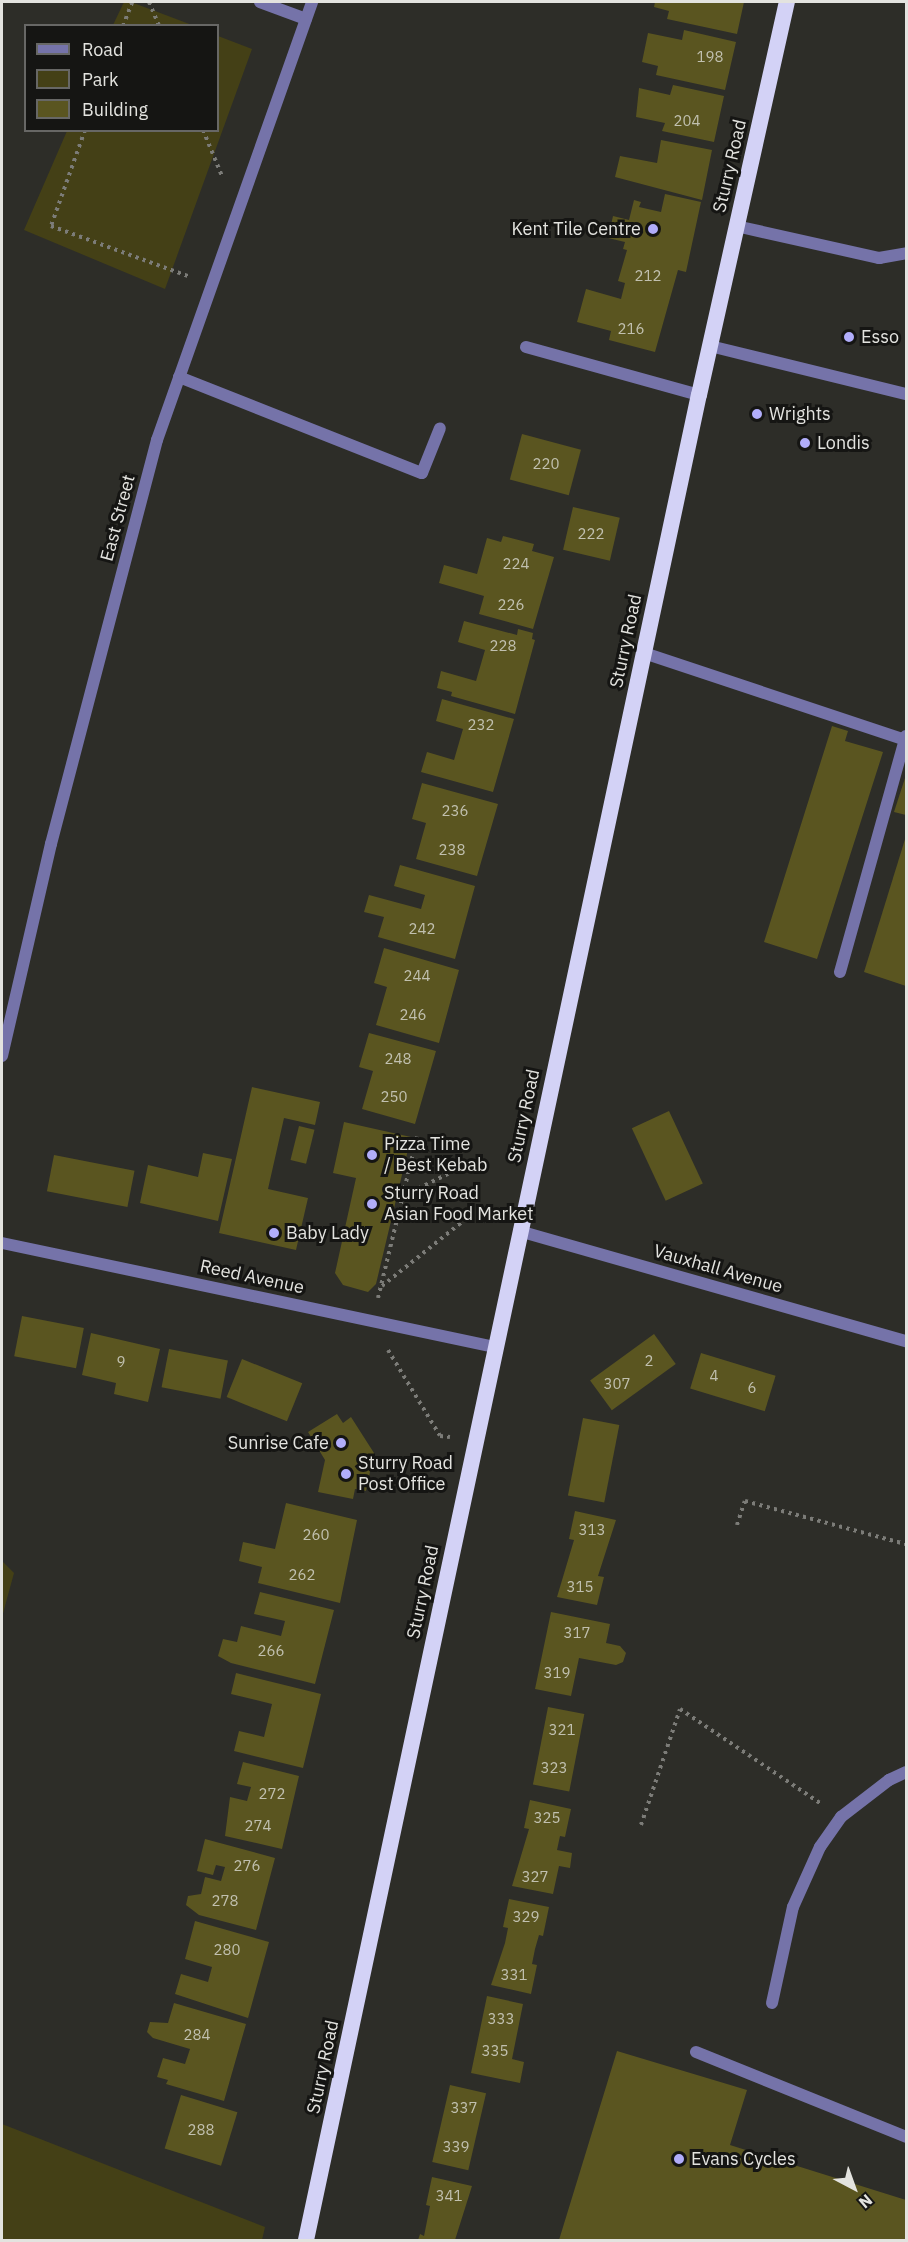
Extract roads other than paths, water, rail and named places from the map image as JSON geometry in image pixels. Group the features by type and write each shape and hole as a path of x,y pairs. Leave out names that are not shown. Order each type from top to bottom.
{"highway":[{"name":"Sturry Road","path":"306,2241 519,1231 699,395 787,2"}],"street":[{"path":"260,2 306,19"},
{"name":"East Street","path":"2,1056 6,1019 157,440 312,2"},
{"path":"736,226 879,258 906,253"},
{"path":"710,346 906,394"},
{"path":"526,347 699,395"},
{"path":"179,377 422,472 440,428"},
{"path":"644,652 906,738 840,972"},
{"name":"Vauxhall Avenue","path":"519,1231 906,1341"},
{"name":"Reed Avenue","path":"2,1243 495,1347"},
{"path":"772,2003 793,1907 820,1847 841,1817 889,1780 906,1772"},
{"path":"696,2052 906,2137"}],"place":[{"name":"Kent Tile Centre","path":"653,229"},
{"name":"Esso","path":"849,337"},
{"name":"Wrights","path":"757,414"},
{"name":"Londis","path":"805,443"},
{"name":"Pizza Time / Best Kebab","path":"372,1155"},
{"name":"Sturry Road Asian Food Market","path":"372,1204"},
{"name":"Baby Lady","path":"274,1233"},
{"name":"Sunrise Cafe","path":"341,1443"},
{"name":"Sturry Road Post Office","path":"346,1474"},
{"name":"Evans Cycles","path":"679,2159"}]}
